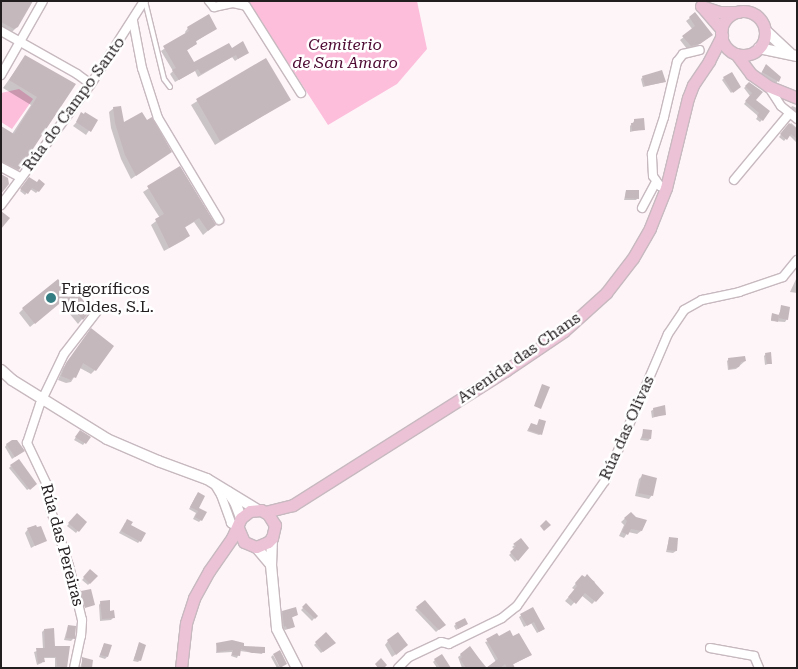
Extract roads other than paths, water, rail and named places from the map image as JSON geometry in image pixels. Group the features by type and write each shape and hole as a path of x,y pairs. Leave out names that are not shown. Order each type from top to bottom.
{"main road":[{"path":"699,4 720,12 742,12 754,15 763,24 765,30 763,43 757,50 749,54 734,53 707,64"},
{"path":"699,4 722,33 725,44 751,74 768,86 797,98"},
{"path":"722,33 728,17 742,12"},
{"name":"Avenida das Chans","path":"219,558 237,548 268,542 293,506 520,362 576,321 606,293 633,258 650,228 661,185 688,98 696,79 707,64 722,33"},
{"path":"751,74 757,50"},
{"name":"Avenida das Chans","path":"181,668 183,641 190,609 200,585 219,558 239,523 250,511 293,506"},
{"path":"262,511 272,519 273,533"},
{"path":"239,523 240,537 253,546"}],"street":[{"path":"1,75 43,1"},
{"name":"Rúa do Campo Santo","path":"1,205 91,84 144,1"},
{"path":"209,1 214,7 233,3 246,6 301,93"},
{"path":"133,21 142,68 158,118 219,220"},
{"path":"765,30 794,54"},
{"path":"1,32 77,74 91,84"},
{"path":"642,208 661,185 651,160 677,62 682,54 700,50"},
{"path":"757,50 794,54"},
{"path":"768,86 776,100 789,114 797,119"},
{"path":"734,180 789,114"},
{"path":"1,167 20,177"},
{"name":"Rúa das Olivas","path":"398,668 409,657 441,642 449,644 502,618 517,606 605,481 668,334 684,310 702,300 739,292 782,277 797,260"},
{"name":"Rúa das Pereiras","path":"74,668 81,636 82,620 69,566 50,508 48,487 27,443 43,398 64,354 98,310"},
{"path":"1,370 121,446 214,483 262,511"},
{"path":"214,483 221,495 231,523 239,523 235,502 226,490"},
{"path":"273,533 271,566 277,629 297,668"},
{"path":"253,546 271,566"},
{"path":"710,648 754,656 759,668"}],"lane":[{"path":"144,1 164,79 170,87"}],"place":[{"name":"Frigoríficos Moldes, S.L.","path":"51,298"}],"park label":[{"name":"Cemiterio de San Amaro","path":"345,54"}]}
